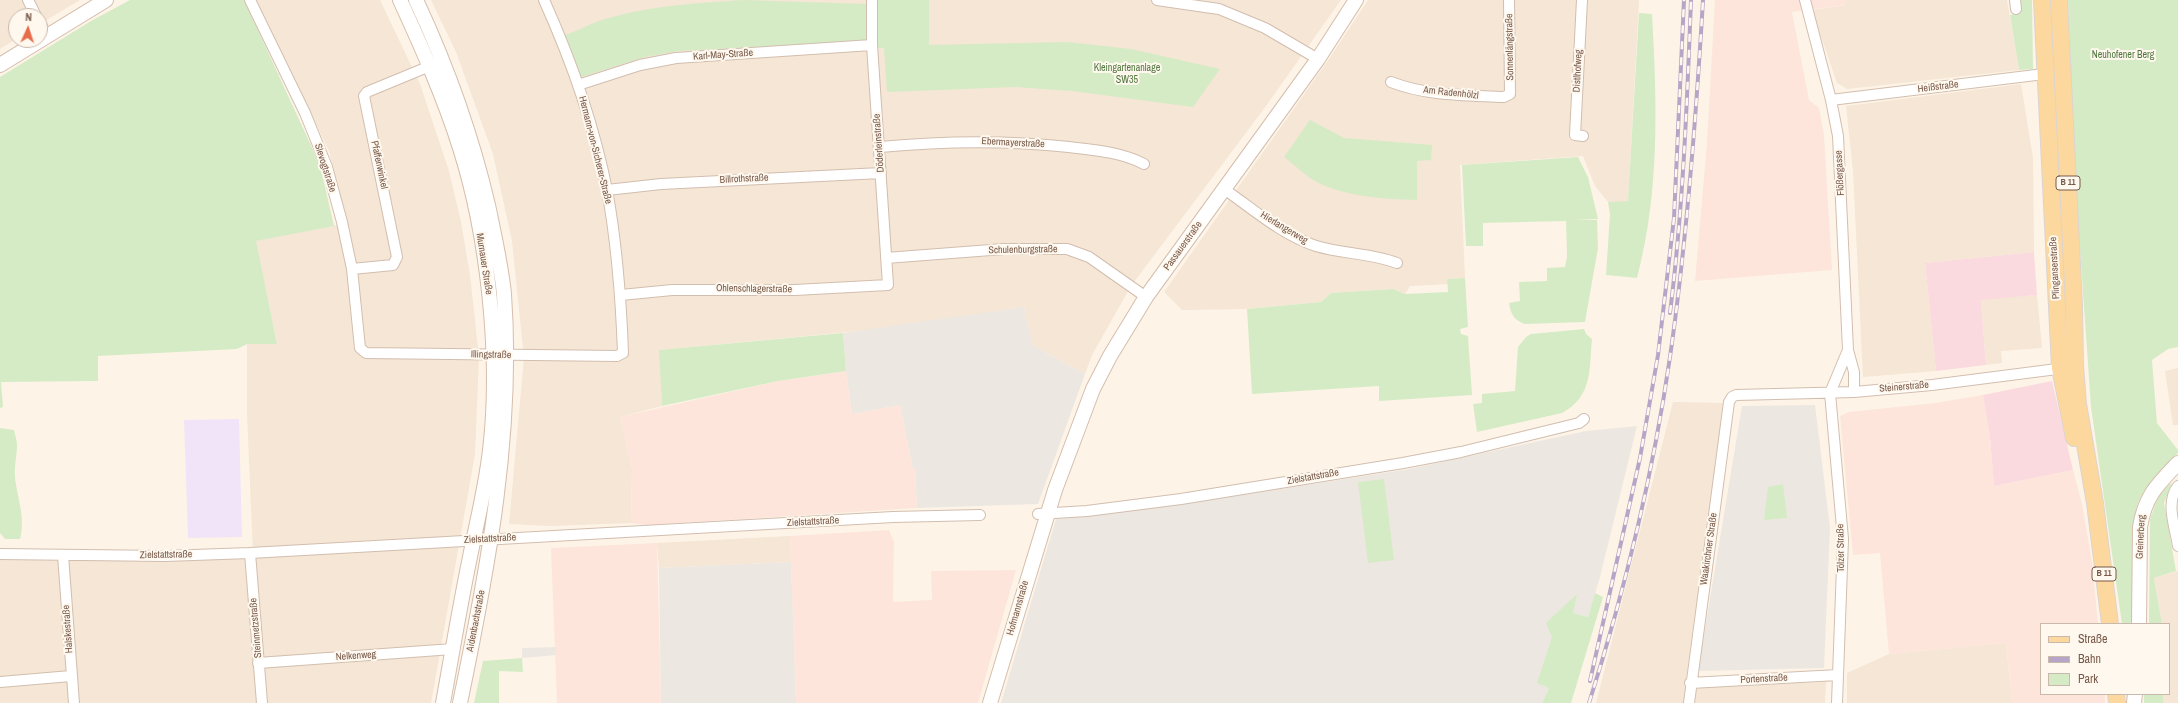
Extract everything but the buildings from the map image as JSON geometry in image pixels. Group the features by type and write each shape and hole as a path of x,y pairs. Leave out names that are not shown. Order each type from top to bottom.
{"main road":[{"path":"48,35 106,0"},
{"name":"Murnauer Straße","path":"400,0 430,66 461,150 474,203 499,355 502,448 491,539"},
{"name":"Murnauer Straße","path":"416,0 441,54 476,156 494,230 504,292 490,448 470,540"},
{"name":"Passauerstraße","path":"1042,513 1094,389 1125,330 1146,297 1318,59 1356,0"},
{"name":"Plinganserstraße","path":"2042,0 2044,74 2067,367 2078,404 2095,503 2097,531 2110,623"},
{"name":"Plinganserstraße","path":"2059,0 2075,328 2067,367"},
{"path":"0,65 28,48"},
{"name":"Greinerberg","path":"2139,623 2140,527 2142,511 2155,487 2178,464"},
{"name":"Hofmannstraße","path":"990,703 1042,513"},
{"name":"Aidenbachstraße","path":"460,703 491,539"},
{"name":"Aidenbachstraße","path":"443,703 470,554 470,540"}],"street":[{"name":"Slevogtstraße","path":"250,0 305,113 327,167 352,269 360,348"},
{"name":"Hermann-von-Sicherer-Straße","path":"544,0 578,85 607,190 621,295 623,353"},
{"name":"Döderleinstraße","path":"872,0 872,45 880,146 888,285"},
{"path":"1157,0 1220,5 1265,28 1318,59"},
{"name":"Sonnenlängstraße","path":"1509,0 1510,94"},
{"name":"Distlhofweg","path":"1582,0 1575,136 1582,136"},
{"name":"Flößergasse","path":"1805,0 1831,100 1838,140 1848,350 1854,372 1854,392"},
{"name":"Karl-May-Straße","path":"578,85 625,69 676,58 872,45"},
{"name":"Pfaffenwinkel","path":"352,269 393,265 398,257 364,96 367,92 430,66"},
{"name":"Heißstraße","path":"1831,100 2044,74"},
{"name":"Am Radenhölzl","path":"1391,82 1403,87 1452,94 1504,97 1510,94"},
{"name":"Ebermayerstraße","path":"880,146 959,141 1041,144 1115,154 1144,164"},
{"name":"Billrothstraße","path":"607,190 661,184 881,173"},
{"name":"Hierlangerweg","path":"1224,189 1268,220 1303,241 1317,246 1384,258 1397,263"},
{"name":"Schulenburgstraße","path":"886,258 1004,249 1067,249 1089,257 1146,297"},
{"name":"Ohlenschlagerstraße","path":"621,295 672,290 795,290 888,285"},
{"name":"Illingstraße","path":"360,348 366,352 499,355 618,356 623,353"},
{"name":"Flößergasse","path":"1830,393 1848,350"},
{"name":"Steinerstraße","path":"1732,397 1736,395 1854,392 1980,380 2067,367"},
{"name":"Tölzer Straße","path":"1830,393 1843,539 1837,703"},
{"name":"Waakirchner Straße","path":"1689,703 1690,683 1730,402 1732,397"},
{"name":"Zielstattstraße","path":"1042,513 1087,510 1181,499 1431,458 1579,423 1584,419"},
{"path":"2176,488 2171,509 2178,546"},
{"name":"Zielstattstraße","path":"0,554 165,556 910,516 980,515"},
{"name":"Steinmetzstraße","path":"250,552 262,703"},
{"name":"Halskestraße","path":"63,555 74,703"},
{"name":"Nelkenweg","path":"258,663 453,649"},
{"name":"Portenstraße","path":"1690,683 1838,675"},
{"path":"0,682 72,676"}],"shaded area":[{"path":"0,0 80,0 48,19 48,8 8,8 8,44 0,49"},
{"path":"255,0 380,0 420,84 449,171 461,222 470,275 479,357 475,454 431,703 0,703 0,557 253,555 247,413 247,344 277,343 255,241 347,223 329,151"},
{"path":"431,0 1341,0 1266,106 1131,286 1092,355 1085,374 1032,345 1024,307 890,328 660,350 662,406 620,417 632,469 631,523 551,526 509,524 524,358 512,241 493,154 456,52"},
{"path":"1368,0 1639,0 1628,202 1608,202 1595,186 1583,156 1460,165 1465,278 1447,279 1448,284 1410,286 1405,294 1393,289 1331,293 1321,302 1247,309 1182,310 1164,292 1329,59"},
{"path":"1715,0 1846,0 1846,5 1792,12 1809,100 1819,108 1824,135 1832,270 1695,281 1707,143"},
{"path":"1846,0 2007,0 2019,70 1847,89 1837,83 1812,10 1846,5"},
{"path":"2021,84 2033,158 2034,252 1925,263 1936,371 1863,377 1853,171 1846,106"},
{"path":"2034,252 2037,295 1981,300 1986,365 1936,371 1925,263"},
{"path":"2037,295 2042,348 2001,351 2002,363 1986,365 1981,299"},
{"path":"1024,307 1032,345 1085,374 1038,504 917,508 915,469 913,469 900,405 852,414 846,371 843,333"},
{"path":"2178,368 2178,425 2173,425 2165,371"},
{"path":"846,371 852,414 900,405 913,469 915,469 917,508 646,525 631,523 632,469 620,417 778,381"},
{"path":"2052,381 2073,470 1994,486 1990,437 1983,395"},
{"path":"1983,395 1990,437 1994,486 2073,470 2082,504 2092,562 2098,623 2040,623 2040,695 2105,695 2105,703 2012,703 2006,643 1889,654 1880,553 1853,555 1840,416 1849,412 1935,403"},
{"path":"1673,402 1724,403 1685,687 1826,682 1825,703 1596,703"},
{"path":"1815,405 1830,528 1824,668 1698,671 1742,406"},
{"path":"239,419 242,537 188,538 184,420"},
{"path":"1637,426 1600,577 1588,617 1573,613 1549,688 1542,703 1001,703 1056,519 1184,504 1409,469 1586,431"},
{"path":"889,530 894,542 893,602 932,600 931,571 1016,570 978,703 796,703 790,536"},
{"path":"790,536 791,562 659,568 657,543"},
{"path":"657,543 661,703 557,703 551,548"},
{"path":"791,562 796,703 661,703 659,568"},
{"path":"2178,571 2178,703 2163,703 2162,695 2170,695 2170,623 2162,623 2154,578"},
{"path":"2006,643 2012,703 1847,703 1847,673 1889,654"},
{"path":"556,647 556,655 522,658 522,648"}],"green space":[{"path":"130,0 244,0 320,165 334,226 256,241 277,344 247,344 237,349 98,356 98,381 1,382 3,407 0,408 0,77 91,21"},
{"path":"744,0 866,4 870,6 870,37 866,41 678,51 645,57 581,77 565,35 599,21 634,12 689,4"},
{"name":"Kleingartenanlage SW35","path":"877,0 929,0 929,45 1067,42 1131,49 1220,69 1193,107 1072,91 1015,87 887,92 884,48 876,48"},
{"path":"2021,0 2032,0 2033,69 2019,70 2010,15 2021,13"},
{"name":"Neuhofener Berg","path":"2068,0 2178,0 2178,347 2168,349 2152,360 2157,423 2178,450 2178,453 2159,472 2148,486 2136,509 2133,623 2122,623 2091,407 2076,192"},
{"path":"1639,13 1652,14 1656,114 1650,213 1637,278 1606,275 1610,214 1608,202 1628,201"},
{"path":"1310,120 1344,138 1432,145 1431,160 1417,161 1417,200 1379,198 1353,194 1328,187 1308,177 1284,157"},
{"path":"1578,157 1588,177 1598,219 1572,220 1597,220 1598,248 1585,322 1525,324 1518,321 1514,316 1509,303 1520,301 1519,282 1547,281 1547,268 1565,267 1567,257 1566,221 1483,223 1483,246 1466,246 1462,165"},
{"path":"1465,278 1468,327 1460,329 1461,334 1468,336 1472,395 1379,401 1379,386 1252,394 1247,309 1321,302 1331,293 1393,289 1405,294 1448,292 1447,279"},
{"path":"1584,329 1586,334 1592,339 1588,381 1579,399 1572,406 1562,413 1477,432 1473,404 1482,403 1482,394 1515,391 1518,347 1526,337 1531,334"},
{"path":"843,333 846,371 778,381 662,406 659,350"},
{"path":"0,428 14,430 17,441 15,473 22,515 22,531 20,539 5,539 0,533"},
{"path":"1384,479 1394,560 1368,563 1358,482"},
{"path":"2172,483 2164,503 2176,571 2154,578 2162,623 2149,623 2150,520 2155,504 2167,486"},
{"path":"1783,484 1787,518 1764,520 1768,487"},
{"path":"1595,593 1603,597 1571,703 1542,703 1549,688 1537,683 1552,637 1546,623 1577,594 1573,613 1588,617"},
{"path":"522,658 523,672 499,671 499,703 474,703 483,661"},
{"path":"2144,695 2163,695 2163,703 2144,703"}],"railway":[{"path":"1590,681 1640,458 1658,355 1674,218 1684,0"},
{"path":"1670,313 1681,196 1691,0"},
{"path":"1589,703 1637,532 1663,401 1676,313 1686,224 1703,0"}]}
